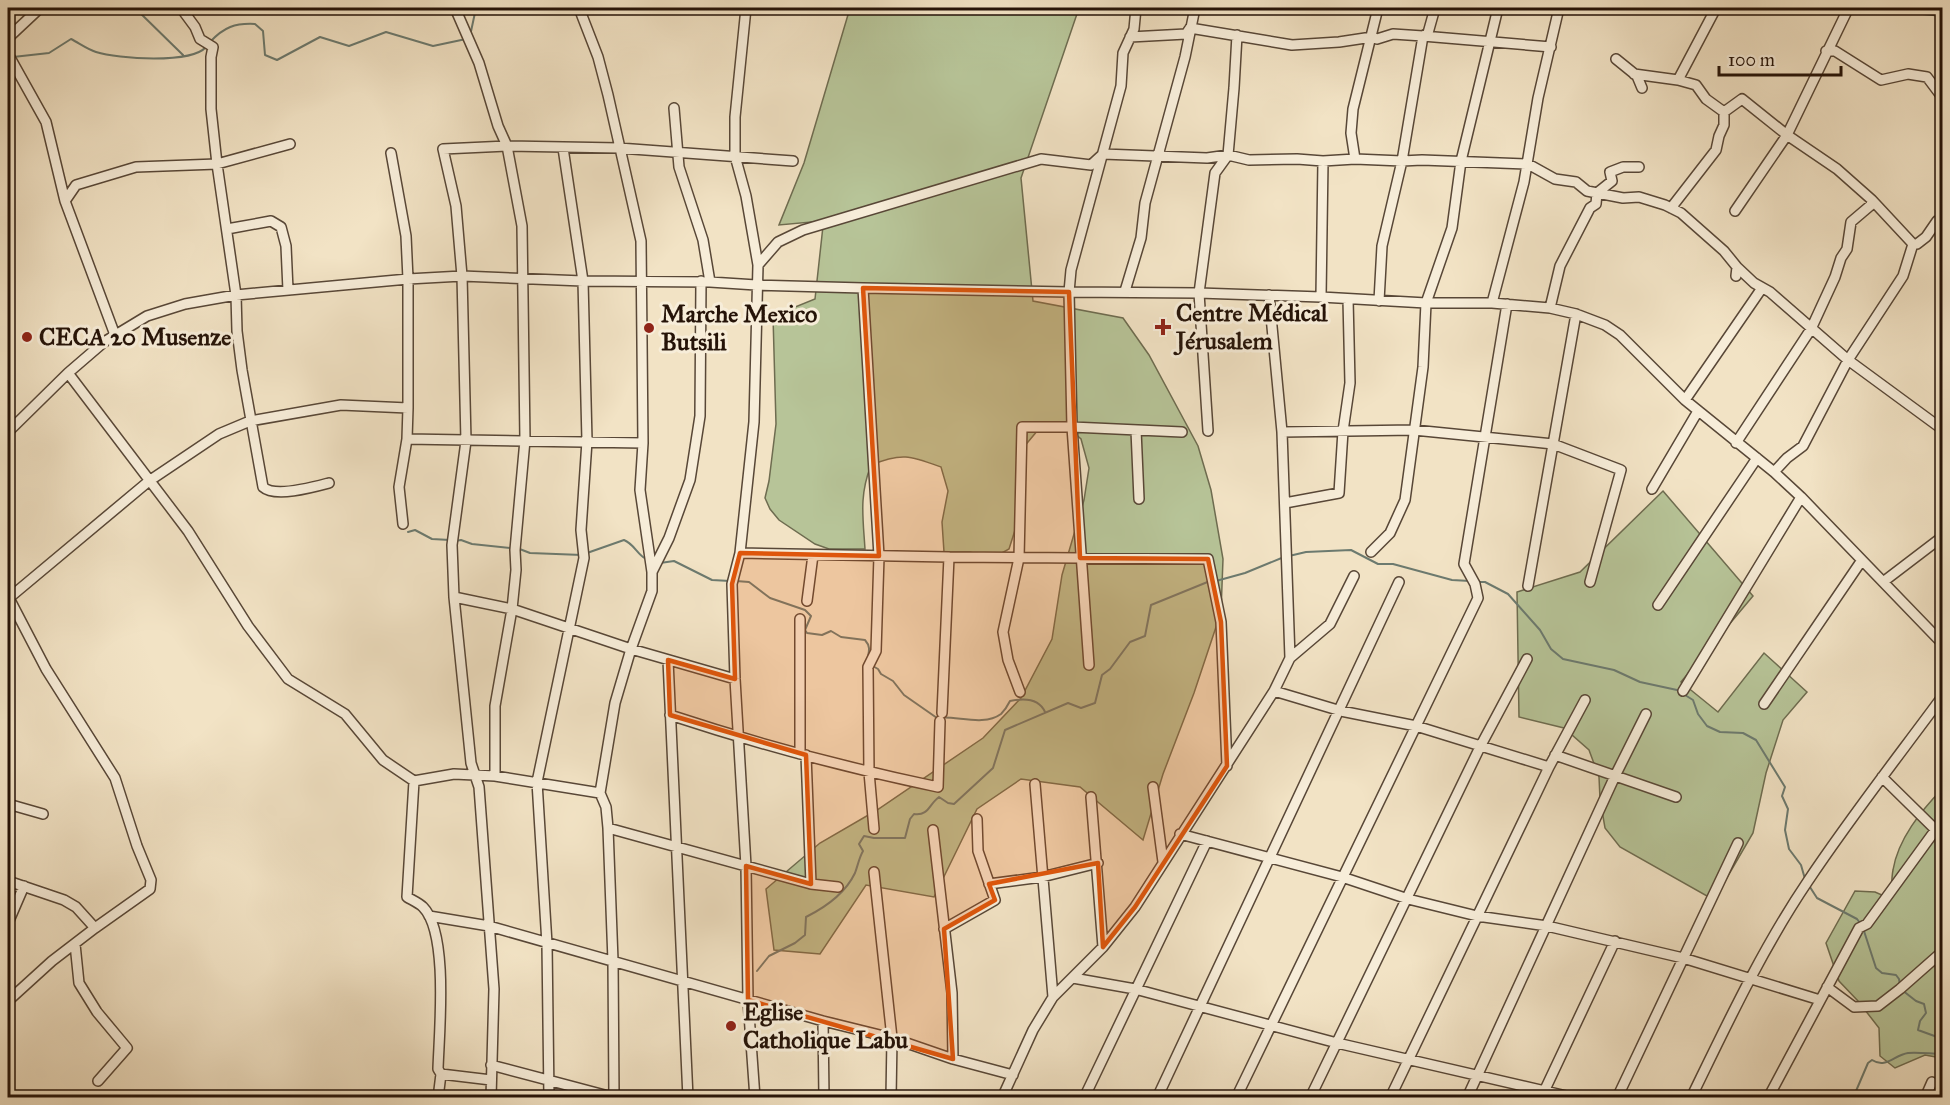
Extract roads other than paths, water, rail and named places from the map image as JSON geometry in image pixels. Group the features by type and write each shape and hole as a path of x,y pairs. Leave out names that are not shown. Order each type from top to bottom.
{"street":[{"path":"8,38 40,8"},
{"path":"182,8 201,39 213,47 211,109 217,164 236,295 237,331 250,421 263,487 273,492 302,490 329,483"},
{"path":"456,8 507,146 522,226 525,440 512,609 495,706 495,776"},
{"path":"491,1065 615,1097 608,828 606,807 600,793 615,703 652,591 652,572 640,490 643,442 640,241 600,67 579,8"},
{"path":"746,8 735,117 735,156 746,196 758,265 754,422 740,553 733,581 735,679 746,866 748,1000 756,1098"},
{"path":"1089,665 1072,426 1069,292 1071,270 1120,86 1123,53 1134,29 1136,8"},
{"path":"1125,291 1141,238 1145,203 1160,156 1195,8"},
{"path":"1355,159 1351,133 1353,109 1378,8"},
{"path":"1379,301 1382,246 1402,161 1423,36 1428,33 1435,8"},
{"path":"1371,552 1390,533 1405,500 1423,367 1426,303 1452,228 1461,161 1498,8"},
{"path":"1492,303 1528,164 1538,98 1559,8"},
{"path":"1678,80 1716,8"},
{"path":"1735,211 1787,135 1848,9 1845,8"},
{"path":"1130,37 1186,34 1190,28"},
{"path":"1190,28 1292,45 1377,39 1393,34 1551,47"},
{"path":"1208,431 1200,292 1209,206 1215,173 1228,155 1237,35"},
{"path":"1827,51 1835,51 1881,80 1908,74 1927,77 1942,97"},
{"path":"8,54 46,122 65,201 115,335"},
{"path":"1616,59 1635,74 1642,88"},
{"path":"1635,74 1696,85 1706,99 1724,111"},
{"path":"1724,111 1742,99 1787,135 1837,169 1872,200 1913,244"},
{"path":"652,572 669,538 690,480 700,416 706,281 703,240 679,167 674,108"},
{"path":"1671,208 1716,150 1724,125 1724,111"},
{"path":"65,201 76,185 136,167 217,164 290,144"},
{"path":"491,1098 494,988 479,787 471,763 454,597 452,542 466,441 462,276 456,206 443,149 507,146 619,148 793,160"},
{"path":"549,1098 547,944 537,782 571,628 584,555 581,530 586,441 583,281 563,148"},
{"path":"390,153 406,236 408,279 408,408 399,487 404,524"},
{"path":"758,265 778,242 819,224 1041,159 1091,165 1103,154 1207,158 1228,155 1250,160 1355,159 1528,164 1555,179 1576,182 1587,191 1623,198 1639,197 1681,213 1724,251 1736,272 1770,292 1848,360 1942,429"},
{"path":"1321,297 1323,161"},
{"path":"1550,308 1560,266 1590,208 1596,204 1597,193 1612,181 1610,172 1623,167 1639,167"},
{"path":"1736,442 1811,329 1847,249 1851,222 1871,205 1872,200"},
{"path":"226,229 271,220 281,227 286,246 288,290"},
{"path":"1913,244 1917,244 1926,237 1937,221 1942,220"},
{"path":"1774,471 1803,446 1848,360 1903,276 1913,244"},
{"path":"8,431 104,342 147,316 185,304 236,295 408,279 462,276 583,281 706,281 863,288 1200,292 1426,303 1492,303 1550,308 1576,314 1605,325 1620,335 1685,400 1774,471 1942,643"},
{"path":"863,288 879,556 876,651 869,664 869,772 874,829"},
{"path":"1685,400 1762,288"},
{"path":"1269,295 1282,432 1290,658"},
{"path":"1285,503 1339,493 1350,383 1348,300"},
{"path":"1236,1098 1478,598 1473,581 1464,564 1507,304"},
{"path":"1528,586 1576,314"},
{"path":"68,373 188,531 248,626 288,679 345,714 383,760 414,781 454,774 495,776 600,793"},
{"path":"8,1001 52,961 150,889 151,880 137,846 115,778 46,669 8,598 149,481 219,434 250,421 341,405 408,408"},
{"path":"1652,489 1698,411"},
{"path":"1020,692 1008,660 1004,632 1019,558 1022,427 1072,426 1182,432"},
{"path":"1136,430 1139,499"},
{"path":"1282,432 1414,430 1553,444 1620,470 1590,582"},
{"path":"406,439 643,442"},
{"path":"1658,605 1757,458"},
{"path":"1683,691 1801,497"},
{"path":"1883,582 1942,537"},
{"path":"740,553 1208,559 1221,622 1227,766"},
{"path":"807,601 813,555"},
{"path":"670,715 738,737 869,772 938,787 949,557"},
{"path":"1764,704 1862,560"},
{"path":"1002,1098 1033,1030 1053,997 1103,947 1135,907 1274,691 1290,658 1330,624 1354,576"},
{"path":"1157,1098 1341,711 1399,582"},
{"path":"454,597 512,609 631,650 735,679"},
{"path":"800,619 803,754 811,884"},
{"path":"1310,1098 1480,747 1527,658"},
{"path":"668,660 688,1098"},
{"path":"1274,691 1341,711 1416,726 1549,767"},
{"path":"1691,1098 1749,980 1807,883 1942,697"},
{"path":"1390,1098 1549,767 1585,700"},
{"path":"1467,1098 1615,776 1646,714"},
{"path":"1555,755 1676,797"},
{"path":"1882,777 1939,833"},
{"path":"414,781 407,897 423,906 429,916 441,962 438,1069 441,1074 438,1098"},
{"path":"1035,784 1053,997"},
{"path":"1153,787 1163,862"},
{"path":"1090,797 1098,863 1103,947"},
{"path":"8,804 43,814"},
{"path":"944,929 995,900 978,851 977,819"},
{"path":"1768,1098 1827,987 1863,926 1939,833 1942,821"},
{"path":"608,828 811,884 838,887"},
{"path":"933,830 952,993 953,1059"},
{"path":"1180,834 1342,877 1408,899 1477,916 1547,926 1683,958 1820,1000"},
{"path":"1084,1098 1207,841"},
{"path":"1617,1098 1737,843"},
{"path":"990,884 1042,877 1098,863"},
{"path":"874,872 892,1038 891,1098"},
{"path":"8,880 64,900 76,907 95,928"},
{"path":"8,923 24,885"},
{"path":"429,916 489,926 823,1021 892,1038 953,1059 1013,1075"},
{"path":"1542,1094 1615,941"},
{"path":"75,944 79,983 97,1012 127,1048 98,1080"},
{"path":"1827,987 1854,1006 1878,1006 1942,952"},
{"path":"1073,978 1135,989 1337,1043 1478,1075 1542,1094 1575,1098"},
{"path":"823,1021 824,1098"},
{"path":"441,1074 491,1080"},
{"path":"1924,1098 1932,1082"}],"waterway":[{"path":"135,8 183,55"},
{"path":"470,36 476,8"},
{"path":"1911,8 1923,14 1942,16"},
{"path":"210,42 230,27 255,24 263,31 265,55 277,60 320,37 349,46 386,32 433,46 466,39"},
{"path":"13,57 49,53 71,39 96,52 120,57 170,58 186,56 206,47"},
{"path":"408,532 415,530 432,539 450,540"},
{"path":"587,553 624,540 646,559"},
{"path":"455,541 511,548"},
{"path":"517,548 530,553 582,555"},
{"path":"1289,556 1306,552 1351,550 1378,564 1393,564 1452,580 1470,581"},
{"path":"1216,581 1245,573 1284,557"},
{"path":"660,563 674,561 712,580 730,581"},
{"path":"736,581 749,582 770,598 805,610 811,616 805,630 807,633 822,635 831,631 841,637 865,640 869,648 867,662"},
{"path":"757,971 769,956 795,943 805,935 806,917 828,904 851,881 863,851 859,844 864,836 905,838 910,819 914,814 926,811 939,797 954,804 993,768 1005,730 1068,703 1081,708 1095,703 1102,675 1110,669 1130,642 1145,636 1151,605 1210,581"},
{"path":"1478,582 1485,582 1508,594 1540,630 1551,649 1563,659 1614,670 1640,682 1677,690 1693,700 1698,714 1707,726 1720,732 1743,733 1756,740 1785,787 1782,796 1788,809 1785,830 1789,849 1801,865 1805,879"},
{"path":"871,665 893,681 904,695 937,718 986,720 1001,714 1010,701 1021,699 1039,704 1045,712"},
{"path":"1808,884 1817,898 1857,919 1860,923"},
{"path":"1863,928 1876,968 1882,973 1896,975 1900,985"},
{"path":"1902,990 1924,1004 1926,1013 1920,1021 1918,1030 1940,1038 1942,1041"},
{"path":"1853,1098 1868,1063 1872,1060 1882,1063 1908,1053 1942,1054"}],"place":[{"name":"Centre Médical Jérusalem","path":"1163,327"},
{"name":"Marche Mexico Butsili","path":"649,328"},
{"name":"CECA 20 Musenze","path":"27,337"},
{"name":"Eglise Catholique Labu","path":"731,1026"}]}
